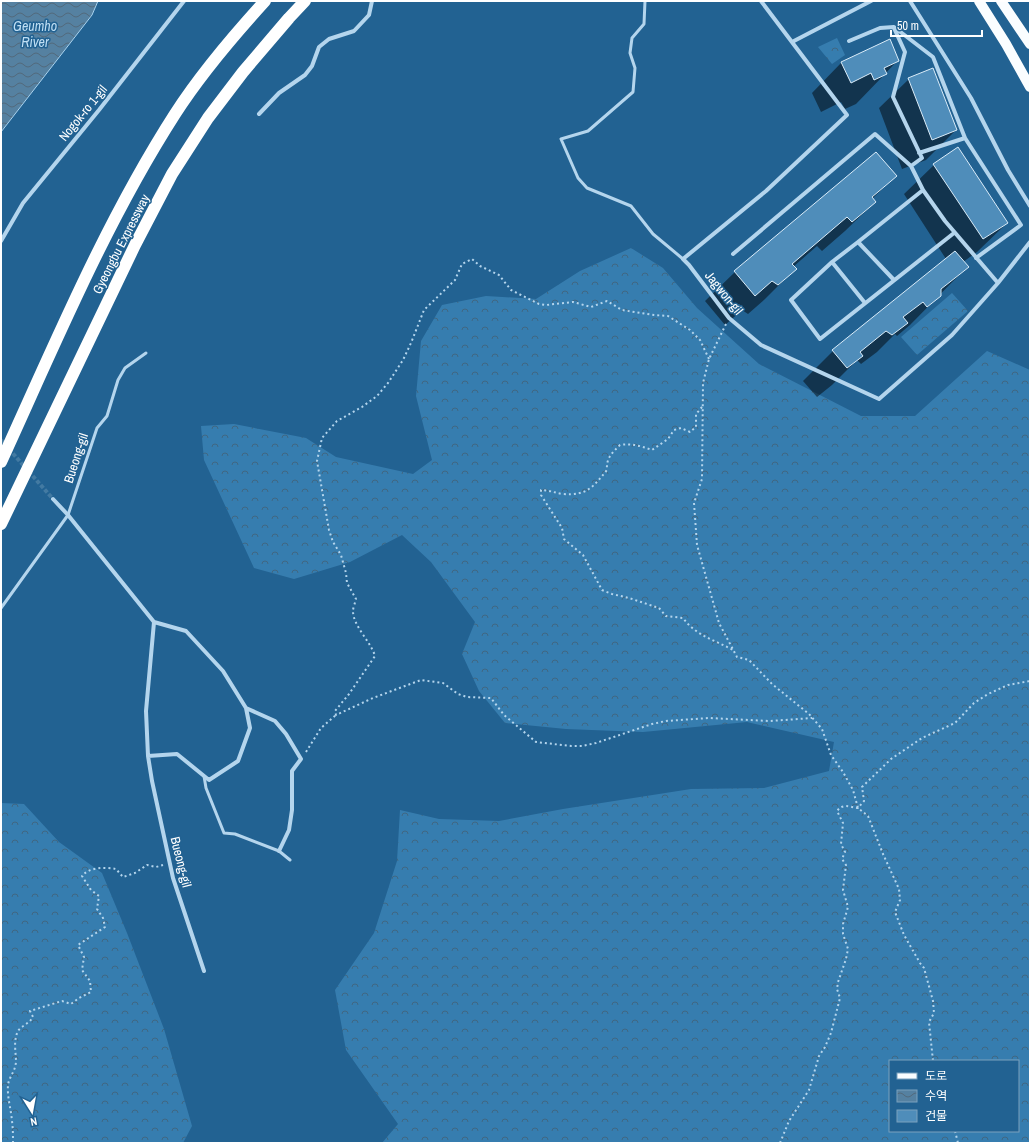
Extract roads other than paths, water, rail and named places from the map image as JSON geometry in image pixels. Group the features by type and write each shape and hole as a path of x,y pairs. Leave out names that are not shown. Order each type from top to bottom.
{"highway":[{"name":"Gyeongbu Expressway","path":"1,462 118,212 140,171 176,112 216,58 265,1"},
{"name":"Gyeongbu Expressway","path":"1,524 135,244 172,174 208,118 239,78 305,1"}],"main road":[{"path":"979,1 1006,44 1030,87"},
{"path":"1001,1 1030,44"}],"street":[{"name":"Nogok-ro 1-gil","path":"1,241 23,203 99,110 184,1"},
{"path":"259,114 279,93 305,75 312,66 319,47 329,39 354,31 369,15 372,1"},
{"path":"683,259 766,191 847,115 761,1"},
{"path":"792,42 871,1"},
{"path":"910,1 971,98 1008,170 1030,206"},
{"path":"894,27 905,52 892,97 922,158 911,166"},
{"path":"849,42 880,28 894,27 933,57 965,138 1022,225 976,258"},
{"path":"733,254 875,134 911,166 923,190 945,221 998,283"},
{"path":"919,153 965,138"},
{"path":"923,190 832,262 791,300 820,339 954,233"},
{"path":"858,242 894,280"},
{"name":"Jagwon-gil","path":"683,259 729,318 761,346 879,399 952,335 998,283 1030,242"},
{"path":"832,262 865,303"},
{"path":"53,499 68,515 154,622 186,631 223,671 246,708 250,728 238,761 209,780 176,754 148,756"},
{"name":"Bueong-gil","path":"154,622 146,710 148,756 173,878 204,971"},
{"path":"246,708 275,721 286,734 301,759 292,770 292,810 289,830 279,850"}],"lane":[{"path":"645,1 644,24 632,38 630,53 635,68 633,92 588,131 561,139 578,178 587,188 631,206 653,234 683,259"},
{"name":"Bueong-gil","path":"1,608 68,515 97,428 107,416 118,380 125,368 146,353"},
{"path":"204,776 206,788 224,833 235,834 279,850 290,860"}],"water":[{"name":"Geumho River","path":"1,1 98,1 92,15 1,132"}],"tunnel":[{"path":"1,440 53,499"}]}
